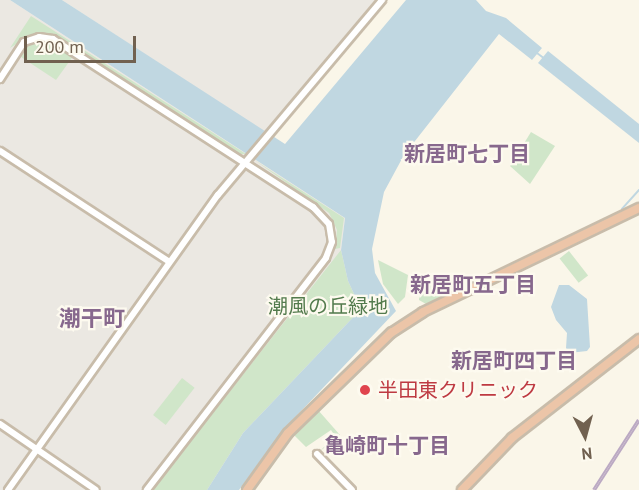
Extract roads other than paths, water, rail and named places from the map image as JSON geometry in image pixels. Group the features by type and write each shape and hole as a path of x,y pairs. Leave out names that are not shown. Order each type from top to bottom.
{"highway":[{"path":"247,490 288,433 391,333 423,312 639,208"},
{"path":"466,489 512,438 639,339"}],"street":[{"path":"8,490 35,448 168,261 244,163 382,0"},
{"path":"0,79 19,46 31,38 53,39 323,214 331,230 331,248 147,490"},
{"path":"0,151 168,261"},
{"path":"0,424 96,490"},
{"path":"317,454 352,490"}],"water":[{"path":"10,0 62,0 285,144 406,0 476,0 486,11 506,18 542,48 532,60 499,34 404,155 384,192 372,249 375,273 396,311 284,429 239,490 207,490 243,433 361,309 348,281 341,250 345,218"},
{"path":"548,51 639,124 639,143 538,63"},
{"path":"559,285 569,285 587,299 590,347 587,351 569,353 566,348 567,333 556,320 551,307"}],"waterway":[{"path":"536,52 544,58"},
{"path":"622,209 639,190"}],"railway":[{"path":"594,490 639,420"}],"place":[{"name":"半田東クリニック","path":"365,390"}],"district":[{"name":"新居町七丁目","path":"467,154"},
{"name":"新居町五丁目","path":"473,285"},
{"name":"潮干町","path":"92,319"},
{"name":"新居町四丁目","path":"514,361"},
{"name":"亀崎町十丁目","path":"387,446"}],"park label":[{"name":"潮風の丘緑地","path":"328,306"}]}
